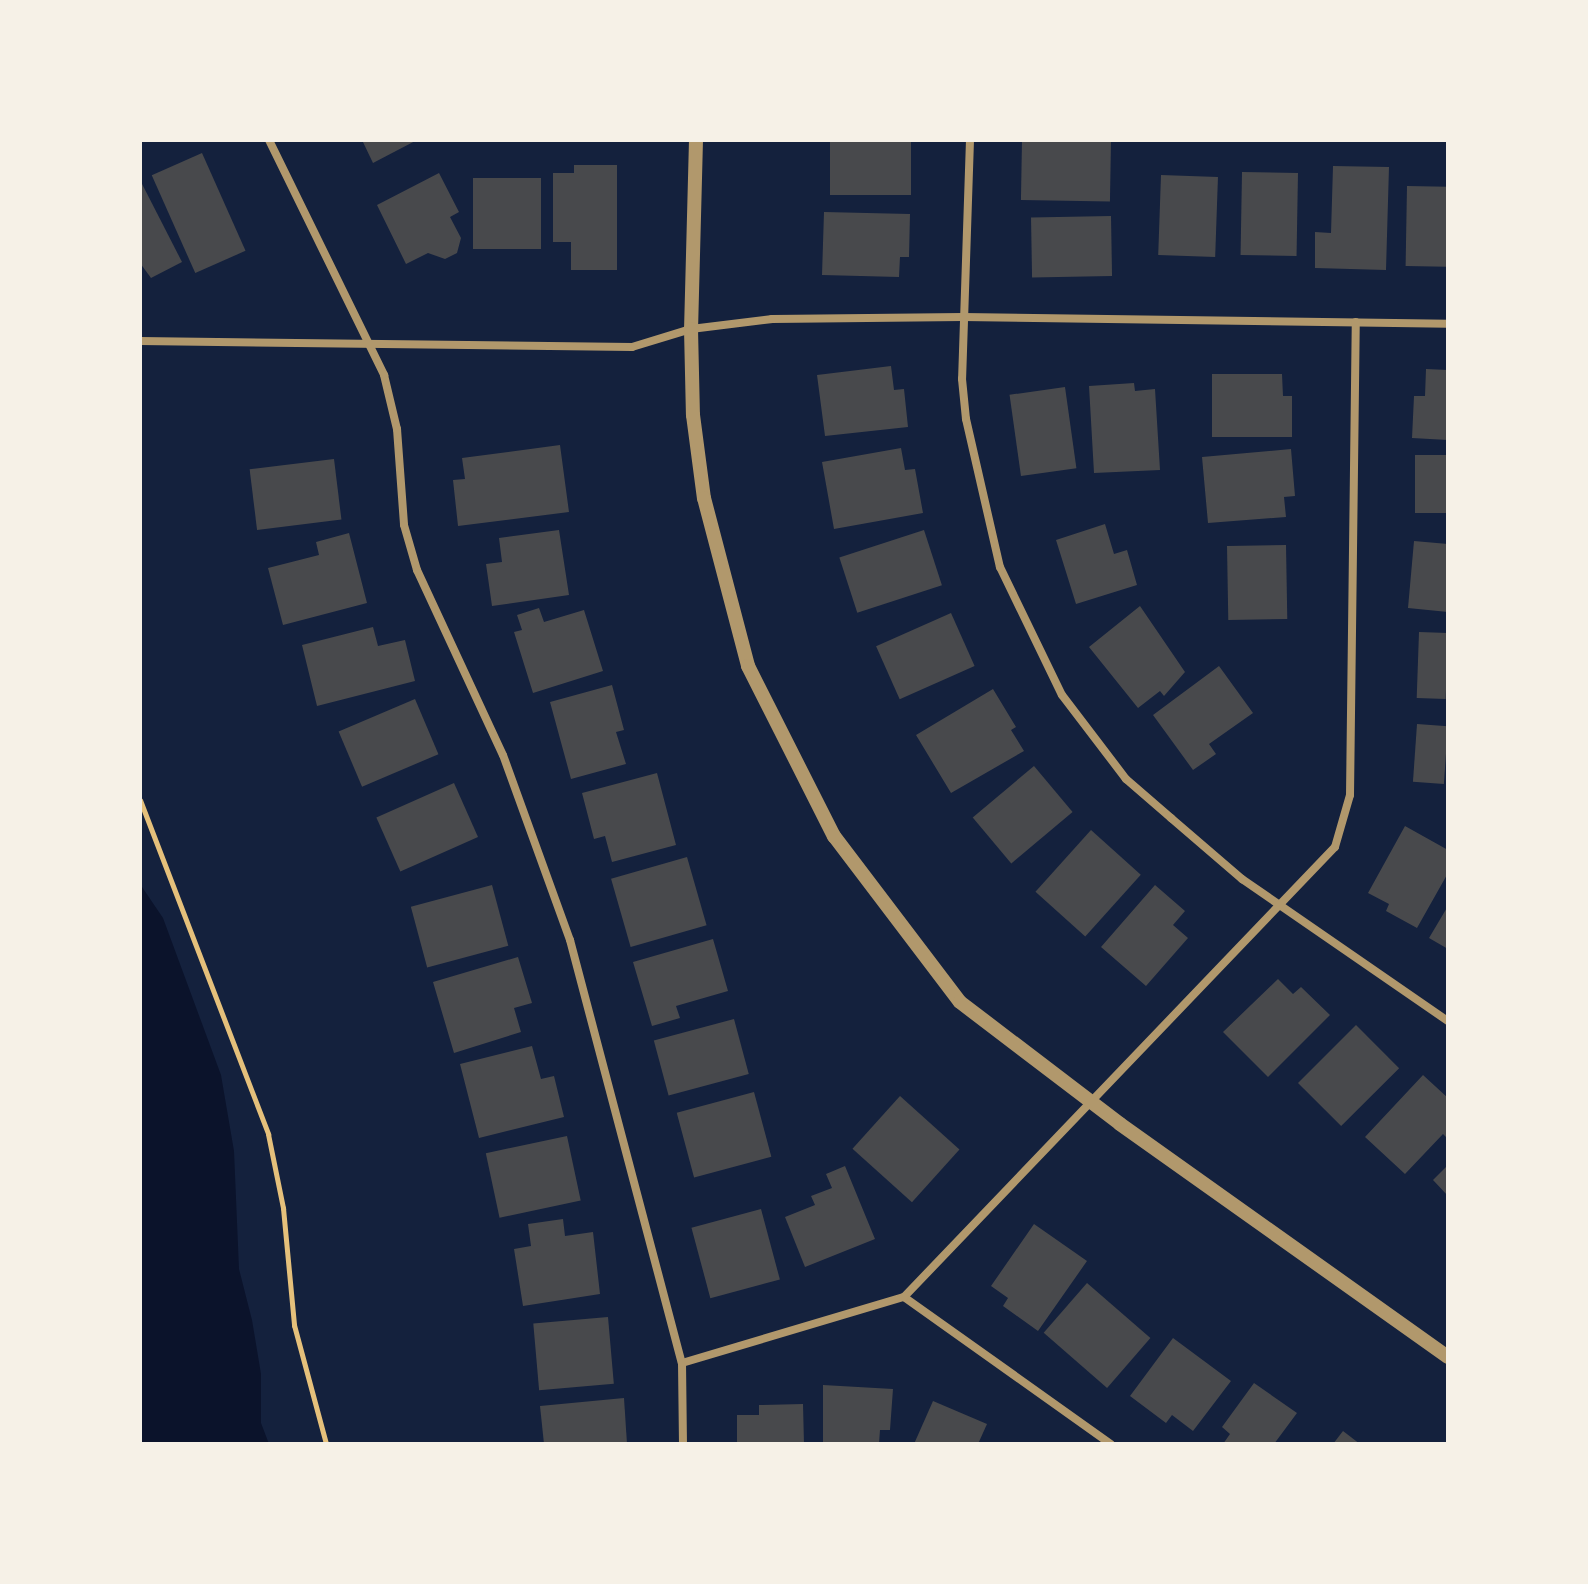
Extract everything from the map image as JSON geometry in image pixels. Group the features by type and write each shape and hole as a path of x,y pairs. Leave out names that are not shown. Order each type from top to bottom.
{"street":[{"path":"269,140 384,375 397,429 404,525 417,570 503,755 551,884 682,1363 683,1444"},
{"path":"696,140 691,329 693,415 704,498 748,666 834,836 960,1002 1092,1104 1448,1357"},
{"path":"970,140 963,317 966,419 1000,567 1062,695 1126,779 1281,906 1448,1021"},
{"path":"140,341 632,347 691,329 772,319 963,317 1448,324"},
{"path":"682,1363 904,1297 1054,1136 1092,1104 1335,847 1350,795 1356,322"},
{"path":"904,1297 1111,1444"}],"path":[{"path":"140,800 268,1134 283,1208 294,1325 326,1444"}],"water":[{"path":"140,884 163,918 221,1075 234,1151 239,1269 261,1374 261,1423 269,1444 140,1444"}],"building":[{"path":"362,140 417,140 373,163"},
{"path":"830,140 911,140 911,195 830,195"},
{"path":"1022,140 1111,142 1110,202 1021,200"},
{"path":"202,153 246,251 195,273 152,175"},
{"path":"574,165 617,165 617,270 571,270 571,242 553,242 553,173 574,173"},
{"path":"1333,166 1389,167 1386,270 1315,268 1315,232 1331,233"},
{"path":"1242,172 1298,173 1297,256 1241,255"},
{"path":"439,173 459,212 450,217 461,238 457,253 445,259 428,253 406,264 377,205"},
{"path":"1161,175 1218,177 1215,257 1158,255"},
{"path":"473,178 541,178 541,249 473,249"},
{"path":"140,180 182,262 151,278 140,263"},
{"path":"1407,186 1448,187 1447,267 1406,266"},
{"path":"824,212 910,214 909,257 900,257 899,277 822,275"},
{"path":"1111,216 1112,276 1032,277 1031,217"},
{"path":"891,366 894,390 904,389 908,427 825,436 817,375"},
{"path":"1426,369 1448,370 1448,440 1412,438 1414,396 1425,396"},
{"path":"1212,374 1282,374 1283,396 1292,396 1292,437 1212,437"},
{"path":"1134,383 1135,391 1155,389 1160,470 1094,473 1089,386"},
{"path":"1065,387 1076,468 1021,476 1010,395"},
{"path":"560,445 569,512 458,526 453,480 465,479 462,458"},
{"path":"901,448 905,470 915,469 923,513 834,529 822,462"},
{"path":"1291,449 1295,496 1284,497 1286,517 1208,523 1202,457"},
{"path":"1415,455 1448,455 1448,513 1415,513"},
{"path":"334,459 341,520 257,530 250,469"},
{"path":"1105,524 1114,554 1127,550 1137,585 1076,604 1056,540"},
{"path":"559,530 569,595 492,606 486,564 502,562 499,538"},
{"path":"924,530 942,585 857,613 839,558"},
{"path":"349,533 367,603 283,625 268,568 319,555 316,542"},
{"path":"1414,541 1448,544 1448,612 1408,608"},
{"path":"1286,545 1287,619 1228,620 1227,546"},
{"path":"1140,606 1185,672 1164,696 1160,691 1138,708 1089,647"},
{"path":"539,608 544,622 584,610 603,671 533,693 514,632 522,630 517,615"},
{"path":"951,613 975,666 900,699 876,646"},
{"path":"373,627 378,646 405,640 415,681 317,706 302,645"},
{"path":"1419,632 1448,633 1446,699 1417,698"},
{"path":"1219,666 1253,713 1209,744 1216,754 1193,770 1153,715"},
{"path":"612,685 624,730 616,732 626,764 571,779 550,702"},
{"path":"993,689 1016,727 1011,730 1024,751 951,793 916,735"},
{"path":"415,699 438,754 362,787 339,731"},
{"path":"1417,724 1448,726 1444,784 1413,782"},
{"path":"1034,766 1073,812 1011,863 973,817"},
{"path":"657,773 676,845 612,862 605,836 594,839 582,793"},
{"path":"454,783 478,837 400,871 376,818"},
{"path":"1405,826 1448,850 1448,873 1417,928 1386,911 1389,904 1368,893"},
{"path":"1091,830 1141,875 1085,937 1035,892"},
{"path":"687,857 707,925 631,947 611,879"},
{"path":"492,885 508,946 427,968 411,907"},
{"path":"1155,885 1185,911 1173,925 1188,938 1146,986 1101,947"},
{"path":"1448,906 1448,949 1429,938"},
{"path":"713,939 728,991 676,1006 680,1018 652,1026 633,962"},
{"path":"518,957 532,1003 514,1008 521,1032 454,1053 433,982"},
{"path":"1278,979 1293,994 1301,987 1330,1015 1268,1077 1223,1032"},
{"path":"734,1019 749,1074 669,1096 654,1040"},
{"path":"1356,1025 1399,1068 1341,1126 1298,1083"},
{"path":"532,1046 541,1079 554,1076 564,1117 479,1138 460,1064"},
{"path":"1423,1075 1448,1098 1448,1139 1443,1134 1405,1174 1365,1137"},
{"path":"754,1092 771,1157 694,1177 677,1113"},
{"path":"900,1096 959,1150 912,1202 852,1149"},
{"path":"567,1136 581,1201 500,1218 486,1153"},
{"path":"1448,1165 1448,1196 1433,1180"},
{"path":"845,1166 875,1239 805,1267 785,1217 815,1205 811,1196 832,1188 826,1174"},
{"path":"761,1209 780,1280 710,1298 691,1228"},
{"path":"563,1219 565,1236 593,1232 600,1294 523,1306 514,1249 531,1246 528,1224"},
{"path":"1034,1224 1087,1261 1038,1331 1003,1306 1008,1298 991,1286"},
{"path":"1087,1283 1150,1338 1107,1388 1044,1333"},
{"path":"608,1317 614,1384 539,1390 533,1324"},
{"path":"1173,1338 1231,1381 1193,1431 1172,1415 1166,1423 1130,1396"},
{"path":"1254,1383 1297,1413 1274,1444 1223,1444 1230,1434 1222,1427"},
{"path":"823,1385 893,1389 890,1430 880,1430 879,1444 823,1444"},
{"path":"624,1398 627,1444 544,1444 540,1406"},
{"path":"933,1401 987,1424 978,1444 914,1444"},
{"path":"803,1404 804,1444 737,1444 737,1415 759,1415 759,1405"},
{"path":"1343,1431 1360,1444 1333,1444"}]}
